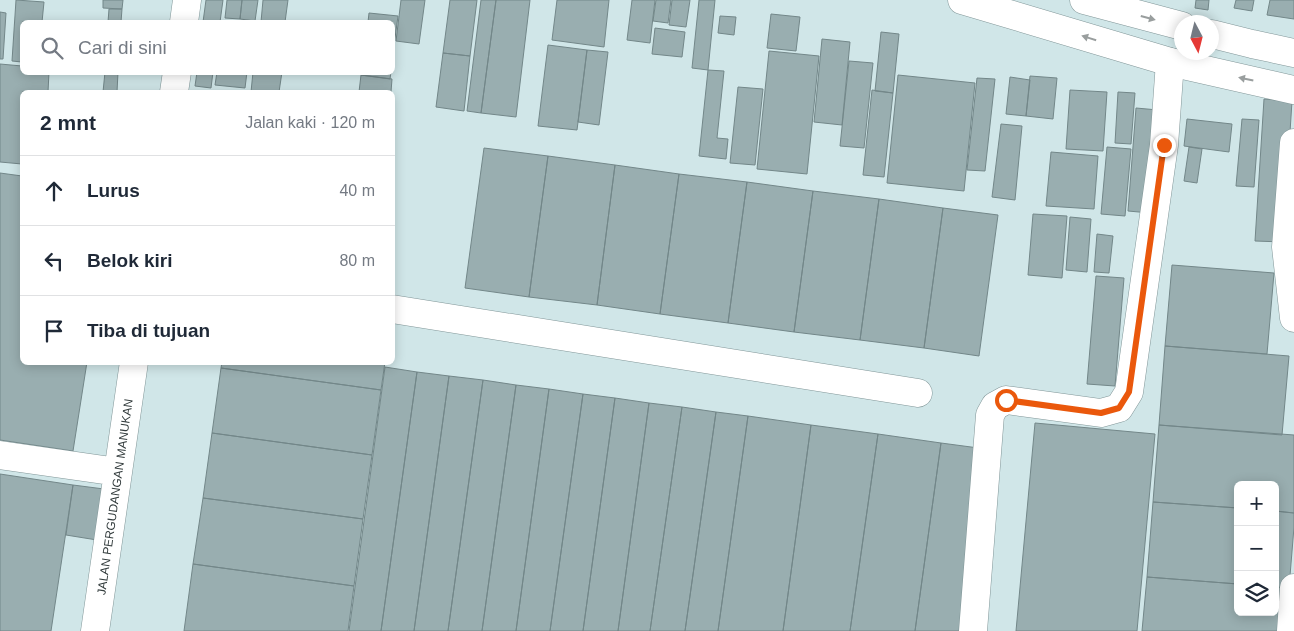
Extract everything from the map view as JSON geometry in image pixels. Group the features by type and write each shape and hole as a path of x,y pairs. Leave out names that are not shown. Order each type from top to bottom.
{"main road":[{"path":"184,20 187,0"},
{"path":"962,0 1170,62 1294,90"},
{"path":"1084,0 1174,24"},
{"path":"1219,36 1294,53"},
{"path":"973,631 990,416 995,406 1006,400 1101,413 1119,408 1129,392 1164,145 1170,62"},
{"path":"174,90 176,75"},
{"path":"1294,143 1286,247 1294,318"},
{"path":"395,309 918,393"},
{"name":"JALAN PERGUDANGAN MANUKAN","path":"95,631 134,365"},
{"path":"0,455 118,472"},
{"path":"1291,631 1294,588"}],"building":[{"path":"16,0 44,2 42,20 20,20 20,62 12,61"},
{"path":"103,0 123,0 122,9 103,8"},
{"path":"206,0 223,0 220,20 203,20"},
{"path":"227,0 242,0 240,19 225,18"},
{"path":"242,0 258,0 255,20 240,19"},
{"path":"263,0 288,0 285,20 261,20"},
{"path":"401,0 425,0 419,44 396,41"},
{"path":"450,0 477,0 470,56 443,53"},
{"path":"481,0 496,0 481,113 467,111"},
{"path":"496,0 530,0 516,117 481,113"},
{"path":"557,0 609,0 604,47 552,40"},
{"path":"632,0 655,0 650,43 627,40"},
{"path":"656,0 671,0 668,23 653,21"},
{"path":"672,0 690,0 686,27 669,25"},
{"path":"699,0 715,0 708,70 692,68"},
{"path":"1196,0 1209,0 1208,10 1195,8"},
{"path":"1236,0 1254,0 1252,11 1234,8"},
{"path":"1270,0 1294,0 1294,19 1267,15"},
{"path":"109,9 122,9 121,20 108,20"},
{"path":"0,12 6,13 3,59 0,59"},
{"path":"369,13 398,16 395,38 395,20 368,20"},
{"path":"771,14 800,17 796,51 767,48"},
{"path":"720,16 736,17 734,35 718,33"},
{"path":"655,28 685,32 682,57 652,54"},
{"path":"881,32 899,34 893,93 875,91"},
{"path":"822,39 850,42 842,125 814,122"},
{"path":"548,45 587,50 577,130 538,126"},
{"path":"587,50 608,52 599,125 578,122"},
{"path":"769,51 819,56 807,174 757,169"},
{"path":"443,53 470,56 464,111 436,107"},
{"path":"849,61 873,63 864,148 840,146"},
{"path":"0,64 20,66 20,75 49,75 48,90 20,90 20,164 0,162"},
{"path":"708,70 724,71 717,138 728,139 726,159 699,156"},
{"path":"105,75 118,75 117,90 103,90"},
{"path":"197,75 213,75 211,88 195,86"},
{"path":"217,75 247,75 245,88 215,85"},
{"path":"253,75 282,75 279,90 251,90"},
{"path":"361,75 391,75 390,79"},
{"path":"361,75 392,79 391,90 359,90"},
{"path":"898,75 975,83 964,191 887,183"},
{"path":"1030,76 1057,78 1053,119 1026,116"},
{"path":"1010,77 1030,80 1026,116 1006,114"},
{"path":"977,78 995,79 985,171 967,170"},
{"path":"738,87 763,89 755,165 730,163"},
{"path":"872,90 893,93 884,177 863,175"},
{"path":"1070,90 1107,92 1103,151 1066,149"},
{"path":"1118,92 1135,93 1131,144 1115,143"},
{"path":"1264,99 1292,101 1283,242 1255,241"},
{"path":"1136,108 1158,110 1150,213 1128,211"},
{"path":"1187,119 1232,124 1229,152 1184,146"},
{"path":"1242,119 1259,120 1254,187 1236,186"},
{"path":"1001,124 1022,126 1015,200 992,197"},
{"path":"1107,147 1131,149 1125,216 1101,214"},
{"path":"1189,147 1202,149 1197,183 1184,181"},
{"path":"484,148 548,156 529,297 465,288"},
{"path":"1051,152 1098,156 1094,209 1046,206"},
{"path":"548,156 615,165 597,305 529,297"},
{"path":"615,165 679,174 660,314 597,305"},
{"path":"0,173 20,176 20,365 87,365 73,451 0,440"},
{"path":"679,174 747,182 728,323 660,314"},
{"path":"747,182 813,191 794,332 728,323"},
{"path":"813,191 879,199 860,340 794,332"},
{"path":"879,199 943,208 924,348 860,340"},
{"path":"943,208 998,215 979,356 924,348"},
{"path":"1033,214 1067,216 1062,278 1028,275"},
{"path":"1070,217 1091,219 1087,272 1066,270"},
{"path":"1097,234 1113,236 1109,273 1094,272"},
{"path":"1172,265 1274,273 1267,354 1165,346"},
{"path":"1096,276 1124,278 1115,386 1087,384"},
{"path":"1165,346 1289,356 1282,435 1159,425"},
{"path":"222,365 385,365 381,390 221,368"},
{"path":"385,367 417,372 381,631 349,631"},
{"path":"221,368 381,390 372,455 212,433"},
{"path":"417,372 449,376 414,631 381,631"},
{"path":"449,376 483,380 448,631 414,631"},
{"path":"483,380 516,385 482,631 448,631"},
{"path":"516,385 549,389 516,631 482,631"},
{"path":"549,389 583,394 550,631 516,631"},
{"path":"583,394 615,398 583,631 550,631"},
{"path":"615,398 649,403 618,631 583,631"},
{"path":"649,403 682,407 650,631 618,631"},
{"path":"682,407 716,412 685,631 650,631"},
{"path":"716,412 748,416 718,631 685,631"},
{"path":"748,416 811,425 783,631 718,631"},
{"path":"1035,423 1155,434 1137,631 1016,631"},
{"path":"811,425 878,434 850,631 783,631"},
{"path":"1159,425 1294,435 1294,513 1279,511 1279,481 1234,481 1234,508 1153,502"},
{"path":"212,433 372,455 363,519 203,498"},
{"path":"878,434 941,443 915,631 850,631"},
{"path":"941,443 986,449 961,631 915,631"},
{"path":"0,474 73,485 51,631 0,631"},
{"path":"73,485 104,489 97,540 66,535"},
{"path":"203,498 363,519 354,586 193,564"},
{"path":"1153,502 1234,508 1234,584 1147,577"},
{"path":"1279,511 1294,513 1289,588 1279,587"},
{"path":"193,564 354,586 348,631 184,631"},
{"path":"1147,577 1234,584 1234,616 1279,616 1279,587 1289,588 1285,631 1142,631"}],"route":[{"path":"1006,400 1101,413 1119,408 1129,392 1164,145"}]}
